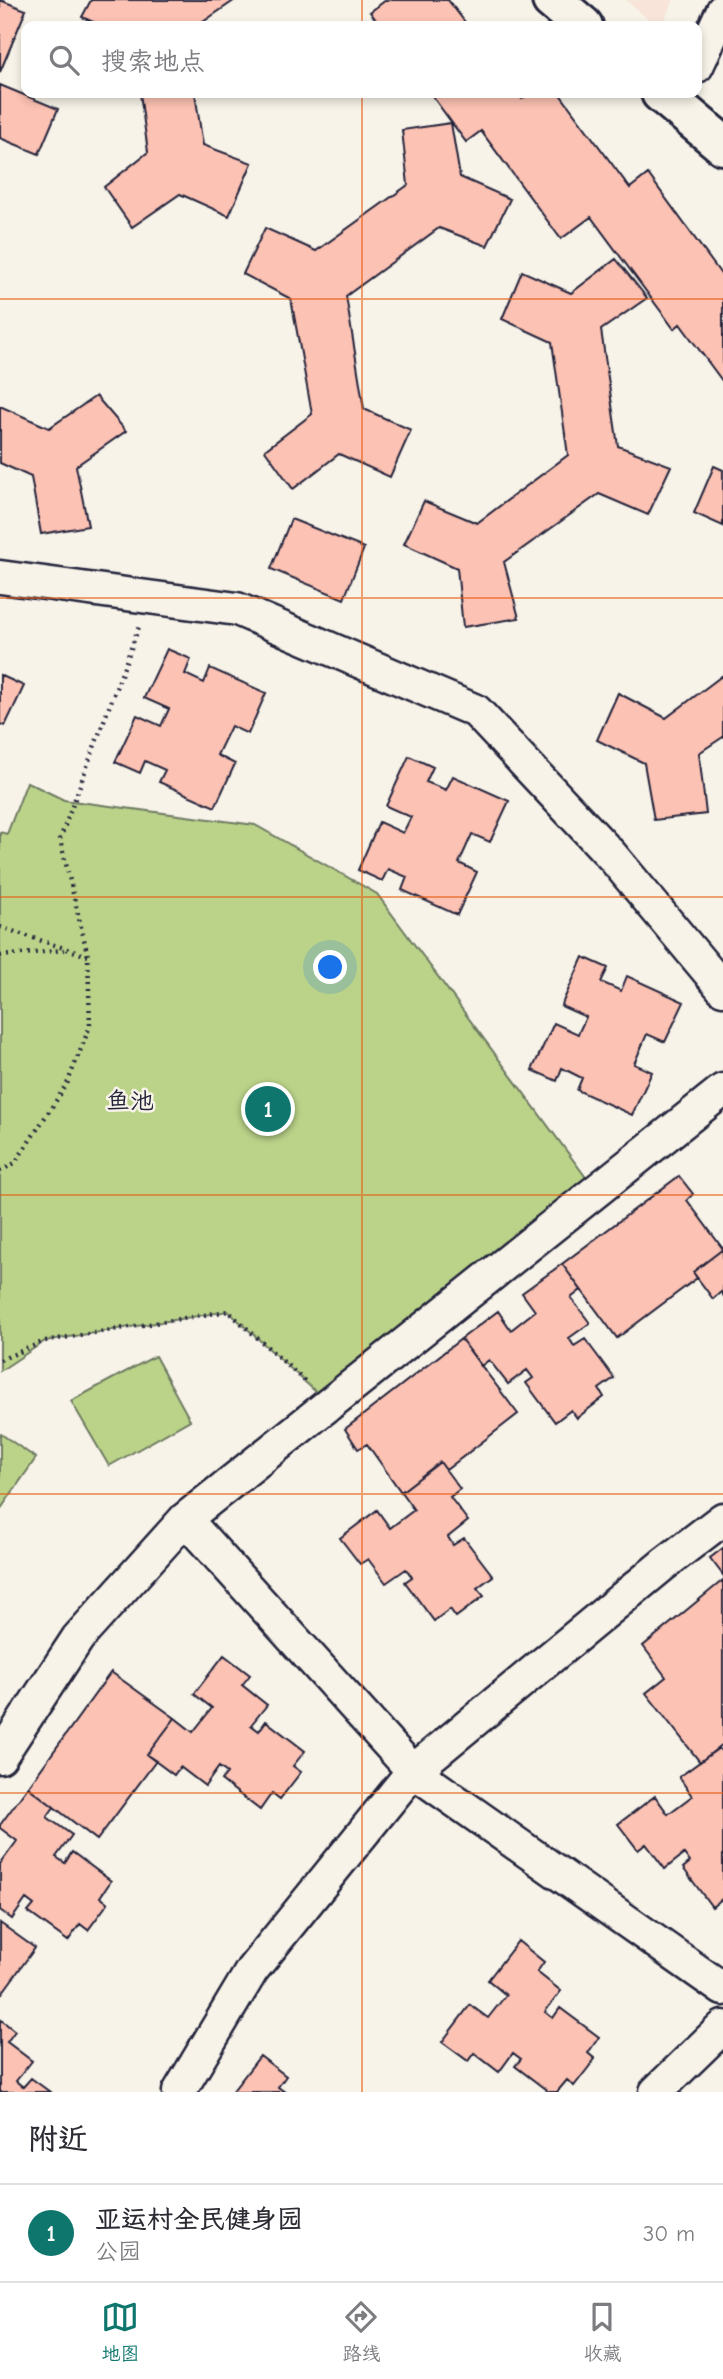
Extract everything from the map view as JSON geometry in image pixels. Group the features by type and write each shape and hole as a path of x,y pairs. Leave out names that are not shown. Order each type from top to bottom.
{"street":[{"path":"552,0 577,21"},
{"path":"702,55 723,10"},
{"path":"671,98 723,145"},
{"path":"0,577 237,609 476,710 612,856 723,989"},
{"path":"0,1757 78,1638 185,1520 723,1090"},
{"path":"179,2092 251,1970 413,1771 664,1564 723,1519"},
{"path":"185,1520 413,1771 723,1989"},
{"path":"656,2092 723,2027"}],"path":[{"path":"0,1171 15,1163 67,1084 90,1026 88,956 60,839 150,597"},
{"path":"0,927 88,956"},
{"path":"0,956 69,949"},
{"path":"0,1360 45,1341 228,1311 330,1404"}],"shaded area":[{"path":"626,0 674,0 664,21 650,21"}],"green space":[{"path":"27,782 64,800 255,825 377,894 596,1191 329,1404 228,1311 45,1341 0,1371 0,832 7,834"},
{"path":"155,1356 190,1420 109,1466 71,1401"},
{"path":"0,1435 36,1458 0,1510"}],"building":[{"path":"0,0 26,10 0,72"},
{"path":"91,0 235,0 204,21 91,21 82,17"},
{"path":"386,0 448,0 464,21 377,21 370,12"},
{"path":"0,85 21,94 21,98 31,98 58,109 39,154 0,138"},
{"path":"141,98 196,98 203,145 252,163 229,216 180,194 132,227 104,187 148,152"},
{"path":"434,98 563,98 630,188 648,174 723,277 723,382 680,324 674,329 591,217 561,239 481,131 466,142"},
{"path":"451,123 460,177 510,199 487,246 439,228 346,296 364,409 411,430 390,477 339,454 293,489 265,450 312,414 291,299 243,274 265,228 316,251 408,185 402,130"},
{"path":"616,259 647,298 601,330 618,446 671,466 648,515 599,494 504,562 519,618 463,627 457,568 404,544 424,501 477,523 568,455 552,342 502,319 522,271 571,293"},
{"path":"96,396 126,431 76,466 88,526 41,534 31,477 0,463 0,406 49,428"},
{"path":"714,466 723,470 723,526 694,513"},
{"path":"291,519 364,548 344,599 271,569"},
{"path":"167,649 191,659 185,674 204,683 210,668 266,693 248,734 231,726 217,755 235,764 215,807 159,782 165,770 145,761 140,773 115,762 137,715 161,726 169,709 144,698"},
{"path":"0,675 24,686 5,726 0,724"},
{"path":"723,675 723,737 699,753 706,814 654,820 644,763 597,740 618,693 666,718"},
{"path":"409,756 433,767 426,782 446,790 453,776 509,801 490,842 472,834 459,863 477,872 457,915 402,890 407,877 388,869 382,881 358,870 379,822 403,833 411,817 386,806"},
{"path":"583,957 608,968 601,982 621,991 627,976 684,1002 665,1042 647,1034 634,1064 652,1072 632,1115 577,1090 582,1078 562,1068 557,1081 532,1070 554,1023 578,1034 586,1017 561,1006"},
{"path":"679,1176 693,1194 687,1200 723,1249 693,1272 697,1278 617,1338 562,1264"},
{"path":"723,1249 723,1295 721,1292 713,1299 693,1272"},
{"path":"562,1264 581,1290 571,1298 590,1323 569,1338 574,1346 585,1339 614,1378 599,1389 604,1397 577,1418 571,1410 555,1422 526,1383 533,1378 527,1370 508,1384 489,1360 481,1366 461,1339 498,1311 511,1330 535,1311 522,1293"},
{"path":"461,1339 518,1414 446,1470 440,1462 401,1492 367,1444 358,1449 345,1429"},
{"path":"440,1462 460,1489 450,1497 468,1521 448,1537 453,1545 464,1538 493,1576 477,1588 484,1596 456,1617 450,1609 434,1621 405,1582 412,1577 406,1569 386,1583 368,1559 360,1564 340,1538 377,1510 390,1528 414,1510 401,1492"},
{"path":"723,1548 723,1575 710,1558"},
{"path":"723,1580 723,1744 700,1762 646,1693 666,1677 643,1646"},
{"path":"224,1655 250,1675 242,1685 267,1705 251,1725 259,1731 266,1721 305,1751 293,1766 301,1772 280,1799 272,1793 260,1810 221,1780 227,1773 219,1767 205,1786 180,1767 174,1775 147,1755 175,1718 193,1732 212,1708 194,1694"},
{"path":"111,1672 175,1718 147,1755 156,1761 97,1840 28,1787"},
{"path":"719,1748 723,1754 723,1898 712,1907 683,1868 690,1862 684,1854 665,1869 646,1844 638,1850 618,1824 655,1796 668,1814 692,1796 679,1777"},
{"path":"28,1787 54,1807 47,1817 72,1835 56,1857 65,1863 72,1852 111,1881 100,1897 108,1903 88,1930 80,1924 68,1941 28,1912 34,1905 26,1899 12,1919 0,1910 0,1864 17,1841 0,1828 0,1825"},
{"path":"0,1923 35,1948 0,1996"},
{"path":"518,1941 544,1962 537,1972 561,1991 545,2012 553,2018 560,2008 599,2037 588,2053 595,2059 574,2086 567,2080 557,2092 549,2092 515,2066 521,2059 513,2053 499,2072 474,2053 468,2061 442,2042 470,2005 488,2018 506,1995 488,1980"},
{"path":"0,2019 15,2031 7,2042 32,2061 16,2081 23,2087 31,2078 50,2092 0,2092"},
{"path":"260,2056 286,2076 278,2087 285,2092 232,2092"}],"place":[{"name":"亚运村全民健身园","path":"268,1109"}],"district":[{"name":"鱼池","path":"130,1101"}]}
